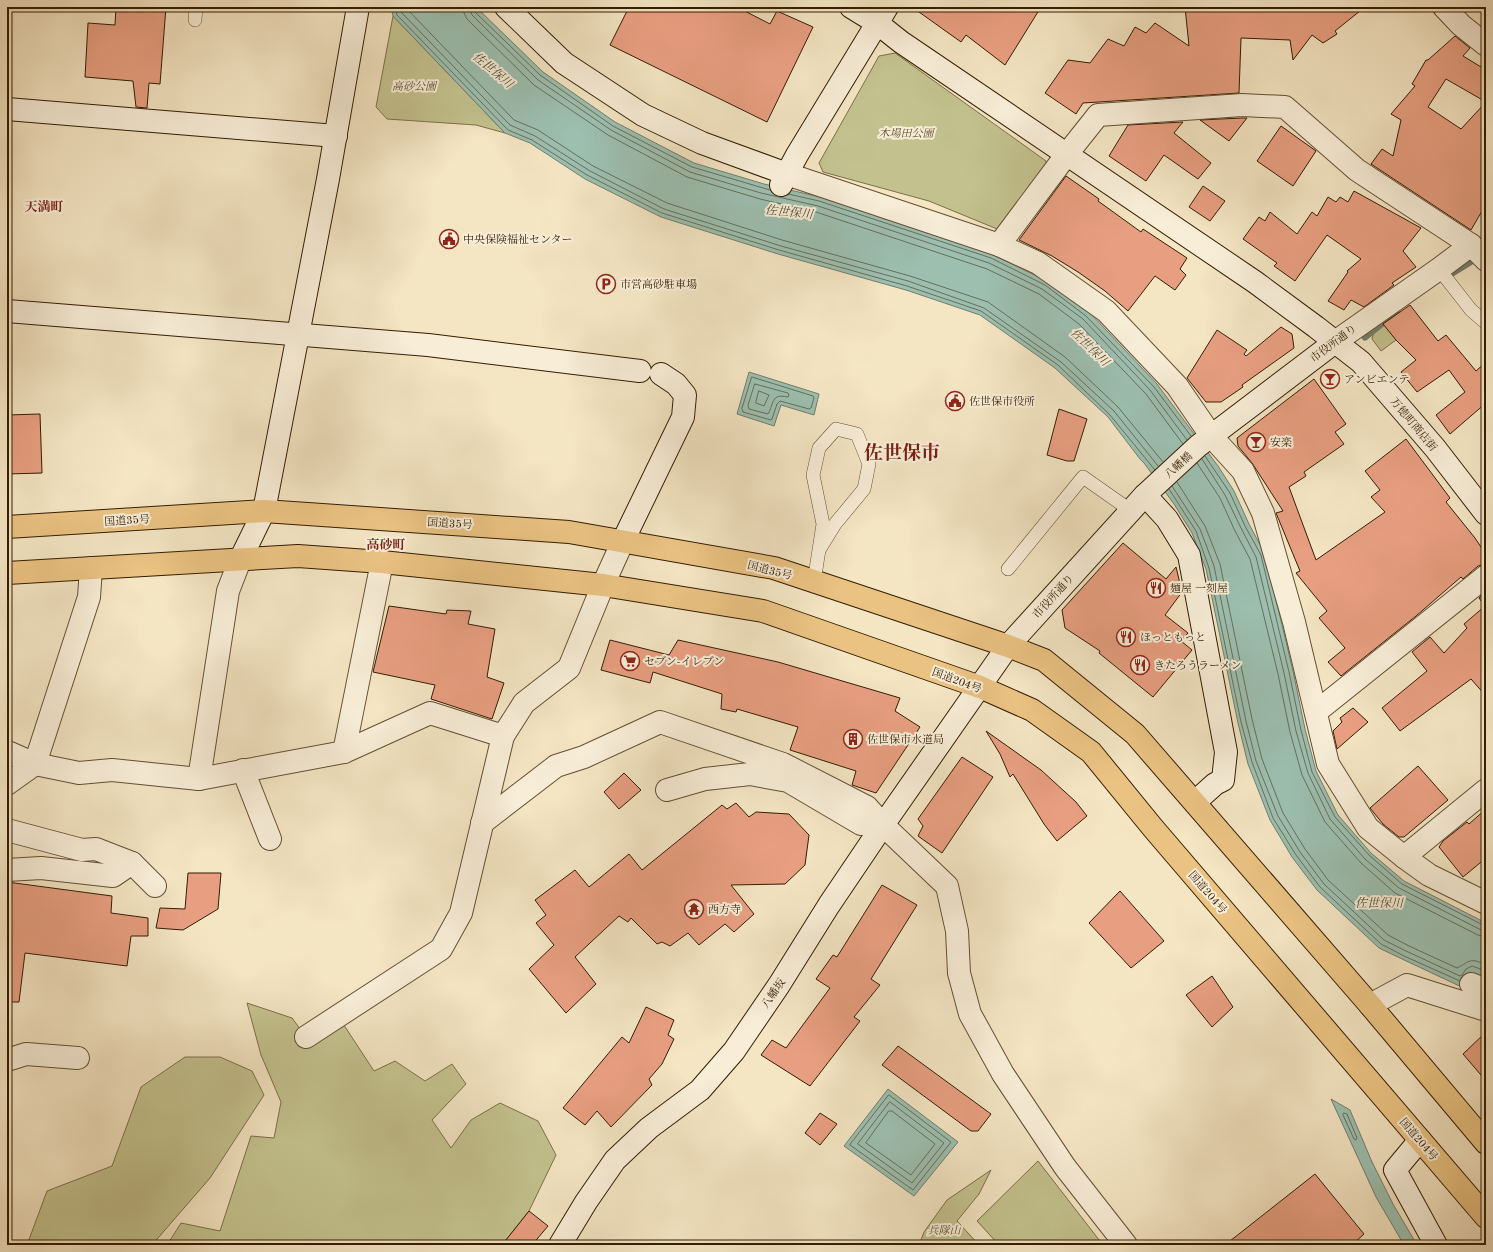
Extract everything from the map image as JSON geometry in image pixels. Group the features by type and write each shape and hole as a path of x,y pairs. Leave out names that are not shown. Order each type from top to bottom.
{"highway":[{"name":"国道35号","path":"7,527 264,511 569,532 774,568 1008,646"},
{"path":"7,573 298,556 382,562 603,585"},
{"name":"国道204号","path":"603,585 763,611 980,688 1032,710 1091,752 1153,828 1486,1217"},
{"path":"1008,646 1044,660 1135,734 1370,1005 1486,1142"}],"street":[{"path":"506,7 564,63 643,115 784,179 999,246 1038,263 1106,311 1177,386 1205,442 1243,471 1263,513 1294,622 1328,764 1368,828 1404,857 1429,874 1486,903"},
{"name":"万徳町商店街","path":"851,7 882,15 901,42 1254,282 1361,362 1435,448 1486,514"},
{"path":"1444,7 1461,25 1486,45"},
{"path":"199,778 228,591 240,560 264,511 336,136 357,8"},
{"path":"784,179 882,15"},
{"path":"999,246 1067,154 1098,115 1242,104 1285,107 1356,170 1471,245 1486,260"},
{"path":"7,109 336,136"},
{"name":"市役所通り","path":"1205,442 1335,342 1471,245"},
{"path":"7,310 428,345 650,373 676,384 685,395 683,416 603,585 570,668 524,703 503,736 461,913 441,949 306,1037"},
{"name":"八幡橋","path":"1144,496 1205,442"},
{"path":"1144,496 1167,519 1189,555 1226,752 1223,780 1215,784 1195,802"},
{"name":"市役所通り","path":"960,716 1008,646 1144,496"},
{"path":"344,752 382,562"},
{"path":"7,784 36,764 89,597 91,568"},
{"path":"1316,712 1486,576"},
{"path":"7,753 36,764 79,773 112,770 199,778 344,752 430,713 503,736"},
{"name":"八幡坂","path":"560,1245 586,1202 615,1160 649,1128 700,1090 734,1051 779,986 829,905 960,716"},
{"path":"482,823 556,766 584,756 660,722 784,764 868,808 883,825 946,886 957,931 959,973 970,1014 1003,1074 1064,1167 1126,1245"},
{"path":"243,770 270,839"},
{"path":"667,790 705,779 750,774 788,781 860,824 883,825"},
{"path":"1404,857 1486,790"},
{"path":"7,830 82,850 96,848 132,863 155,886"},
{"path":"7,870 41,868 113,876 132,863"},
{"path":"1370,1005 1407,984 1486,1010"},
{"path":"7,1060 26,1054 78,1058"},
{"path":"1420,1140 1396,1170 1436,1245"}],"lane":[{"path":"1439,269 1471,310 1486,323"},
{"path":"814,582 823,524 813,475 819,448 836,429 857,434 869,464 864,489 835,524 819,550"},
{"path":"1008,569 1083,477 1144,496"}],"green space":[{"name":"高砂公園","path":"393,16 505,133 476,125 387,119 376,107"},
{"name":"木場田公園","path":"895,53 1046,161 1046,165 1002,231 929,201 823,172 819,163 879,56"},
{"path":"1383,323 1396,340 1381,351 1372,339 1374,330"},
{"path":"247,1003 292,1018 306,1037 338,1016 374,1071 395,1061 425,1081 452,1064 466,1084 432,1120 451,1148 471,1120 500,1103 538,1121 556,1155 529,1211 502,1245 167,1245 181,1223 220,1231 251,1136 274,1138 281,1102 261,1055"},
{"path":"185,1057 220,1057 252,1071 264,1095 210,1178 152,1245 27,1245 47,1191 112,1166 141,1087"},
{"path":"1038,1161 1103,1245 999,1245 977,1221"},
{"name":"兵隊山","path":"991,1170 979,1194 957,1221 979,1245 919,1245 924,1232 947,1200"}],"water":[{"name":"佐世保川","path":"391,7 476,7 543,72 615,122 694,163 764,184 820,197 993,255 1047,281 1089,312 1157,384 1218,466 1234,491 1265,554 1316,771 1338,815 1371,853 1404,881 1486,923 1486,981 1466,989 1379,948 1317,890 1292,857 1270,820 1248,764 1206,569 1192,533 1174,504 1108,417 1055,368 980,315 906,290 778,254 661,217 585,179 530,143 505,133 393,16"},
{"path":"749,372 819,394 814,415 781,405 774,426 737,414"},
{"path":"888,1089 958,1142 914,1196 844,1146"},
{"path":"1331,1099 1350,1110 1372,1162 1393,1204 1417,1245 1404,1245 1376,1197"}],"building":[{"path":"116,7 166,7 160,84 149,83 147,108 136,107 133,81 85,77 88,23 115,25"},
{"path":"629,7 737,7 770,24 777,11 813,27 767,122 610,45"},
{"path":"912,7 1041,7 1005,65 966,35 961,42"},
{"path":"1185,7 1365,7 1335,31 1337,34 1323,43 1312,35 1293,60 1290,40 1241,38 1239,93 1083,103 1076,114 1045,93 1068,60 1090,63 1108,39 1124,46 1135,27 1146,33 1155,23 1189,46"},
{"path":"1455,36 1470,48 1463,56 1486,70 1486,102 1486,204 1471,230 1371,164 1382,149 1393,156 1401,120 1391,114 1415,86 1412,84 1426,60 1428,60","holes":["1446,79 1486,102 1461,129 1428,107"]},
{"path":"1242,118 1247,118 1229,141 1200,120"},
{"path":"1183,122 1174,133 1211,163 1198,179 1164,155 1146,181 1109,156 1128,125"},
{"path":"1281,126 1316,151 1293,186 1257,161"},
{"path":"1066,176 1099,199 1098,201 1141,232 1143,229 1187,258 1180,269 1186,275 1175,290 1155,276 1128,311 1105,291 1078,272 1052,256 1019,240"},
{"path":"1203,186 1225,201 1210,221 1189,207"},
{"path":"1354,191 1421,228 1403,251 1416,267 1392,283 1394,285 1364,307 1351,300 1344,310 1328,301 1348,272 1347,271 1361,259 1327,235 1295,281 1274,266 1277,263 1243,239 1259,217 1265,221 1270,212 1297,234 1312,212 1317,216 1328,197 1336,202 1340,197 1348,202"},
{"path":"1410,305 1438,341 1446,335 1476,371 1486,362 1486,403 1450,434 1436,415 1465,392 1449,370 1417,392 1401,372 1416,360 1396,340 1383,324"},
{"path":"1281,327 1292,334 1294,348 1221,402 1206,402 1187,378 1217,330 1247,350 1244,354 1246,356"},
{"path":"1314,379 1346,424 1335,432 1344,444 1304,472 1306,476 1289,487 1316,560 1385,512 1371,497 1380,490 1365,471 1406,439 1450,498 1446,502 1475,538 1485,553 1486,559 1486,564 1478,566 1463,579 1461,577 1416,616 1341,676 1328,662 1345,648 1319,618 1327,611 1296,573 1300,571 1276,513 1283,511 1252,463 1238,446 1237,438"},
{"path":"1059,409 1087,419 1074,461 1067,461 1047,455"},
{"path":"40,414 42,473 7,474 7,415"},
{"path":"1123,543 1166,579 1176,567 1182,592 1165,615 1188,633 1181,641 1192,650 1153,697 1099,653 1100,651 1065,628 1062,610"},
{"path":"1486,592 1486,696 1471,679 1400,731 1382,708 1427,671 1412,652 1430,637 1444,653 1467,628 1464,624 1485,606 1479,598"},
{"path":"389,606 446,614 447,610 471,611 468,624 495,629 487,677 504,683 492,719 431,699 435,685 373,672"},
{"path":"610,640 669,655 678,640 778,662 900,698 895,711 920,727 876,793 852,785 856,771 790,750 798,727 737,709 736,712 721,709 722,694 653,672 650,683 601,670"},
{"path":"1353,708 1368,722 1337,749 1333,731 1342,722 1340,718"},
{"path":"986,731 1041,770 1076,802 1087,816 1057,841 1044,824 1013,774 1010,777 1000,754"},
{"path":"962,757 993,777 942,853 918,836 923,826 918,819"},
{"path":"1418,766 1448,800 1404,837 1399,837 1383,824 1370,808"},
{"path":"624,773 641,790 619,809 604,792"},
{"name":"西方寺","path":"736,803 749,817 756,812 789,814 809,835 805,865 785,884 731,885 754,914 734,932 725,924 699,945 688,933 670,946 662,942 657,944 631,918 628,922 619,916 575,957 596,984 566,1013 529,969 554,945 536,923 546,915 535,900 575,870 589,887 629,854 642,870 722,805 727,809"},
{"path":"1486,809 1486,858 1463,877 1439,847 1443,841 1467,822 1469,824"},
{"path":"188,873 221,873 218,909 183,930 156,928 160,908 185,909"},
{"path":"7,882 112,896 111,913 148,918 148,936 131,936 127,966 25,953 19,1002 7,1002"},
{"path":"882,885 917,905 871,979 880,985 854,1017 860,1021 810,1086 761,1055 772,1040 786,1048 830,988 816,979 833,955 837,957"},
{"path":"1120,891 1164,941 1131,968 1089,923"},
{"path":"1212,976 1233,1007 1212,1027 1186,995"},
{"path":"646,1007 674,1020 668,1035 674,1039 662,1064 649,1079 652,1085 611,1127 597,1111 585,1125 563,1108 622,1037 629,1043"},
{"path":"1486,1032 1486,1081 1463,1054"},
{"path":"898,1046 991,1114 978,1131 971,1131 882,1065"},
{"path":"820,1113 837,1124 820,1145 805,1133"},
{"path":"1315,1174 1364,1234 1352,1245 1225,1245"},
{"path":"529,1211 548,1226 532,1245 502,1245"}],"waterway":[{"path":"1449,275 1470,262"},
{"path":"1365,337 1396,312"}],"place":[{"name":"中央保険福祉センター","path":"449,239"},
{"name":"市営高砂駐車場","path":"606,284"},
{"name":"アンビエンテ","path":"1330,379"},
{"name":"佐世保市役所","path":"955,401"},
{"name":"安楽","path":"1256,442"},
{"name":"麺屋 一刻屋","path":"1156,588"},
{"name":"ほっともっと","path":"1126,637"},
{"name":"セブン-イレブン","path":"630,661"},
{"name":"きたろうラーメン","path":"1140,665"},
{"name":"佐世保市水道局","path":"853,739"},
{"name":"西方寺","path":"694,909"}],"district":[{"name":"天満町","path":"44,206"},
{"name":"佐世保市","path":"902,452"},
{"name":"高砂町","path":"386,544"}]}
